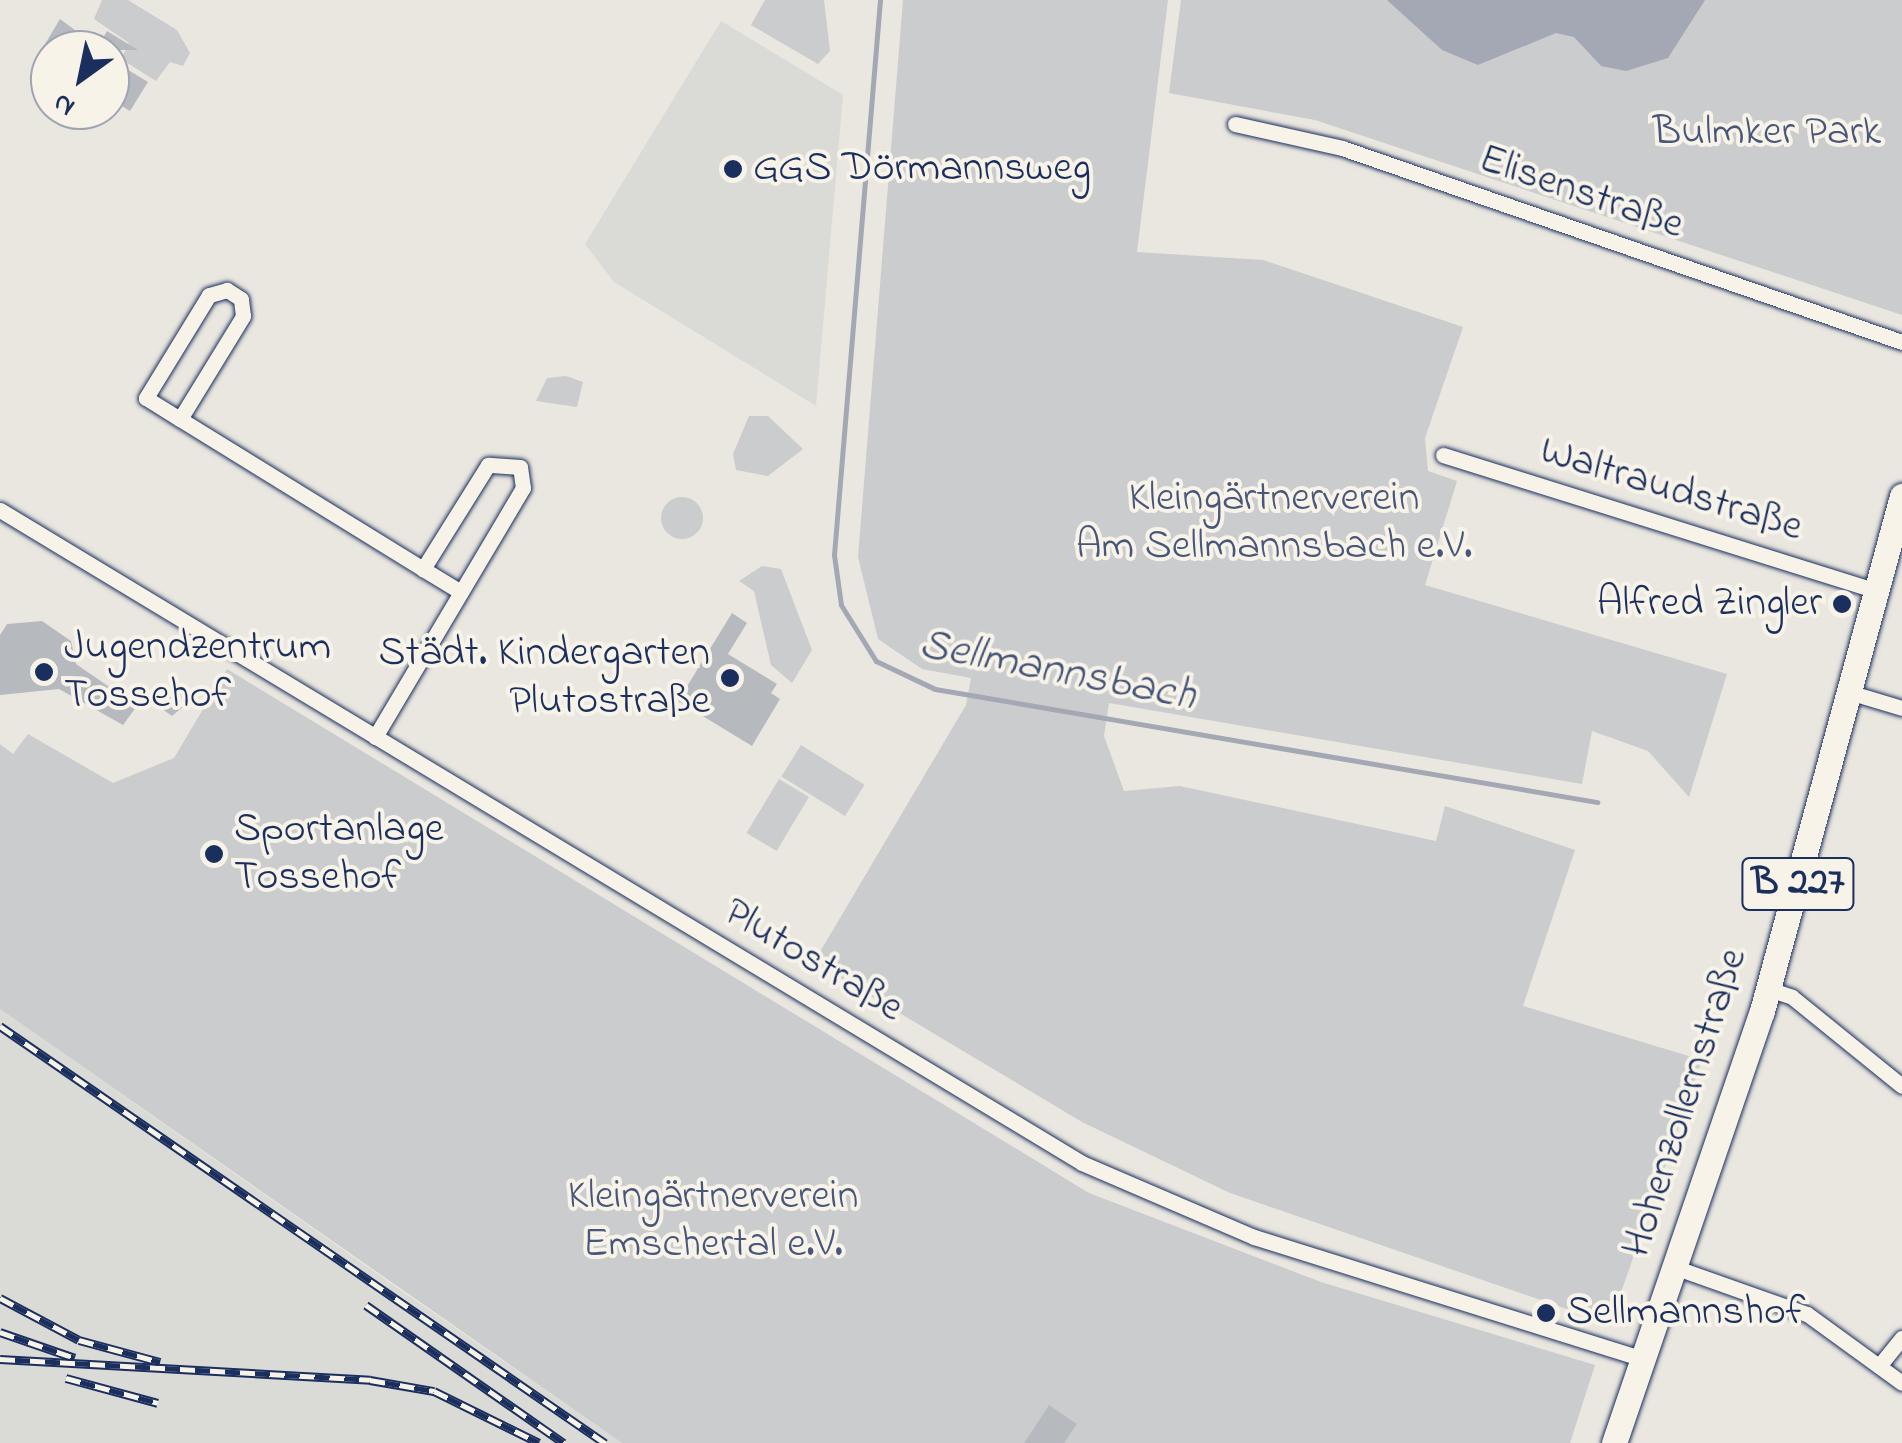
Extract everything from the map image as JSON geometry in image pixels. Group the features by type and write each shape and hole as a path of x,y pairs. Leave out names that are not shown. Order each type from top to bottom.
{"main road":[{"name":"Hohenzollernstraße","path":"1614,1443 1768,990 1898,530 1902,496"}],"street":[{"name":"Elisenstraße","path":"1235,124 1342,148 1902,342"},
{"path":"180,419 243,316 241,298 227,290 209,295 146,398 460,592"},
{"name":"Waltraudstraße","path":"1443,455 1879,592"},
{"path":"374,738 523,488 520,467 488,465 423,569"},
{"name":"Plutostraße","path":"0,510 1082,1164 1254,1238 1642,1359"},
{"path":"1852,693 1902,708"},
{"path":"1768,990 1792,996 1902,1086"},
{"path":"1674,1267 1806,1314 1902,1383"},
{"path":"1879,1366 1902,1338"}],"shaded area":[{"path":"1387,0 1705,0 1668,58 1626,71 1601,66 1574,37 1556,33 1478,65 1442,50"},
{"name":"GGS Dörmannsweg","path":"721,21 843,95 816,406 614,282 585,244"},
{"path":"0,1009 396,1287 622,1443 0,1443"}],"green space":[{"path":"102,0 128,0 177,30 190,53 183,66 170,62 156,81 130,65 130,30 110,30 94,19"},
{"path":"765,0 824,0 830,51 818,64 751,25"},
{"name":"Kleingärtnerverein Am Sellmannsbach e.V.","path":"903,0 1168,0 1137,252 1263,260 1463,327 1425,438 1428,471 1457,481 1425,585 1727,674 1689,797 1648,751 1592,731 1582,784 1109,703 1104,736 1124,791 1180,786 1436,841 1445,806 1575,850 1523,1006 1702,1060 1610,1324 1230,1193 1082,1122 814,962 966,705 971,678 922,669 878,639 858,557"},
{"name":"Bulmker Park","path":"1181,0 1902,0 1902,315 1315,120 1169,93"},
{"path":"566,376 583,382 577,407 536,401 547,378"},
{"path":"749,416 768,416 803,449 768,476 736,470 733,454"},
{"path":"682,497 697,503 703,518 697,533 682,539 667,533 661,518 667,503"},
{"path":"762,566 781,569 812,650 792,683 771,665 754,591 739,581"},
{"name":"Kleingärtnerverein Emschertal e.V.","path":"227,669 1089,1193 1321,1282 1595,1365 1570,1443 622,1443 0,1009 0,744 13,754 28,734 113,783 174,758"},
{"path":"801,745 865,785 845,816 781,776"},
{"path":"779,779 809,797 777,851 747,833"}],"building":[{"path":"60,19 75,30 53,30"},
{"path":"130,71 148,82 130,111"},
{"name":"Städt. Kindergarten Plutostraße","path":"732,613 747,623 728,654 777,684 771,693 780,699 752,746 678,701"},
{"name":"Jugendzentrum Tossehof","path":"42,621 71,641 76,664 137,706 123,725 59,689 0,695 0,635 7,624"},
{"path":"175,683 190,701 172,716 154,703"},
{"path":"1049,1405 1077,1424 1064,1443 1024,1443"}],"waterway":[{"name":"Sellmannsbach","path":"880,0 834,555 841,605 876,661 935,689 1597,802"}],"railway":[{"path":"0,1026 605,1443"},
{"path":"0,1298 79,1340 160,1362"},
{"path":"366,1305 564,1443"},
{"path":"0,1332 75,1358"},
{"path":"0,1359 370,1380 434,1391 539,1443"},
{"path":"66,1378 158,1403"}],"place":[{"name":"GGS Dörmannsweg","path":"733,169"},
{"name":"Alfred Zingler","path":"1842,604"},
{"name":"Jugendzentrum Tossehof","path":"44,672"},
{"name":"Städt. Kindergarten Plutostraße","path":"730,678"},
{"name":"Sportanlage Tossehof","path":"214,854"},
{"name":"Sellmannshof","path":"1546,1313"}]}
